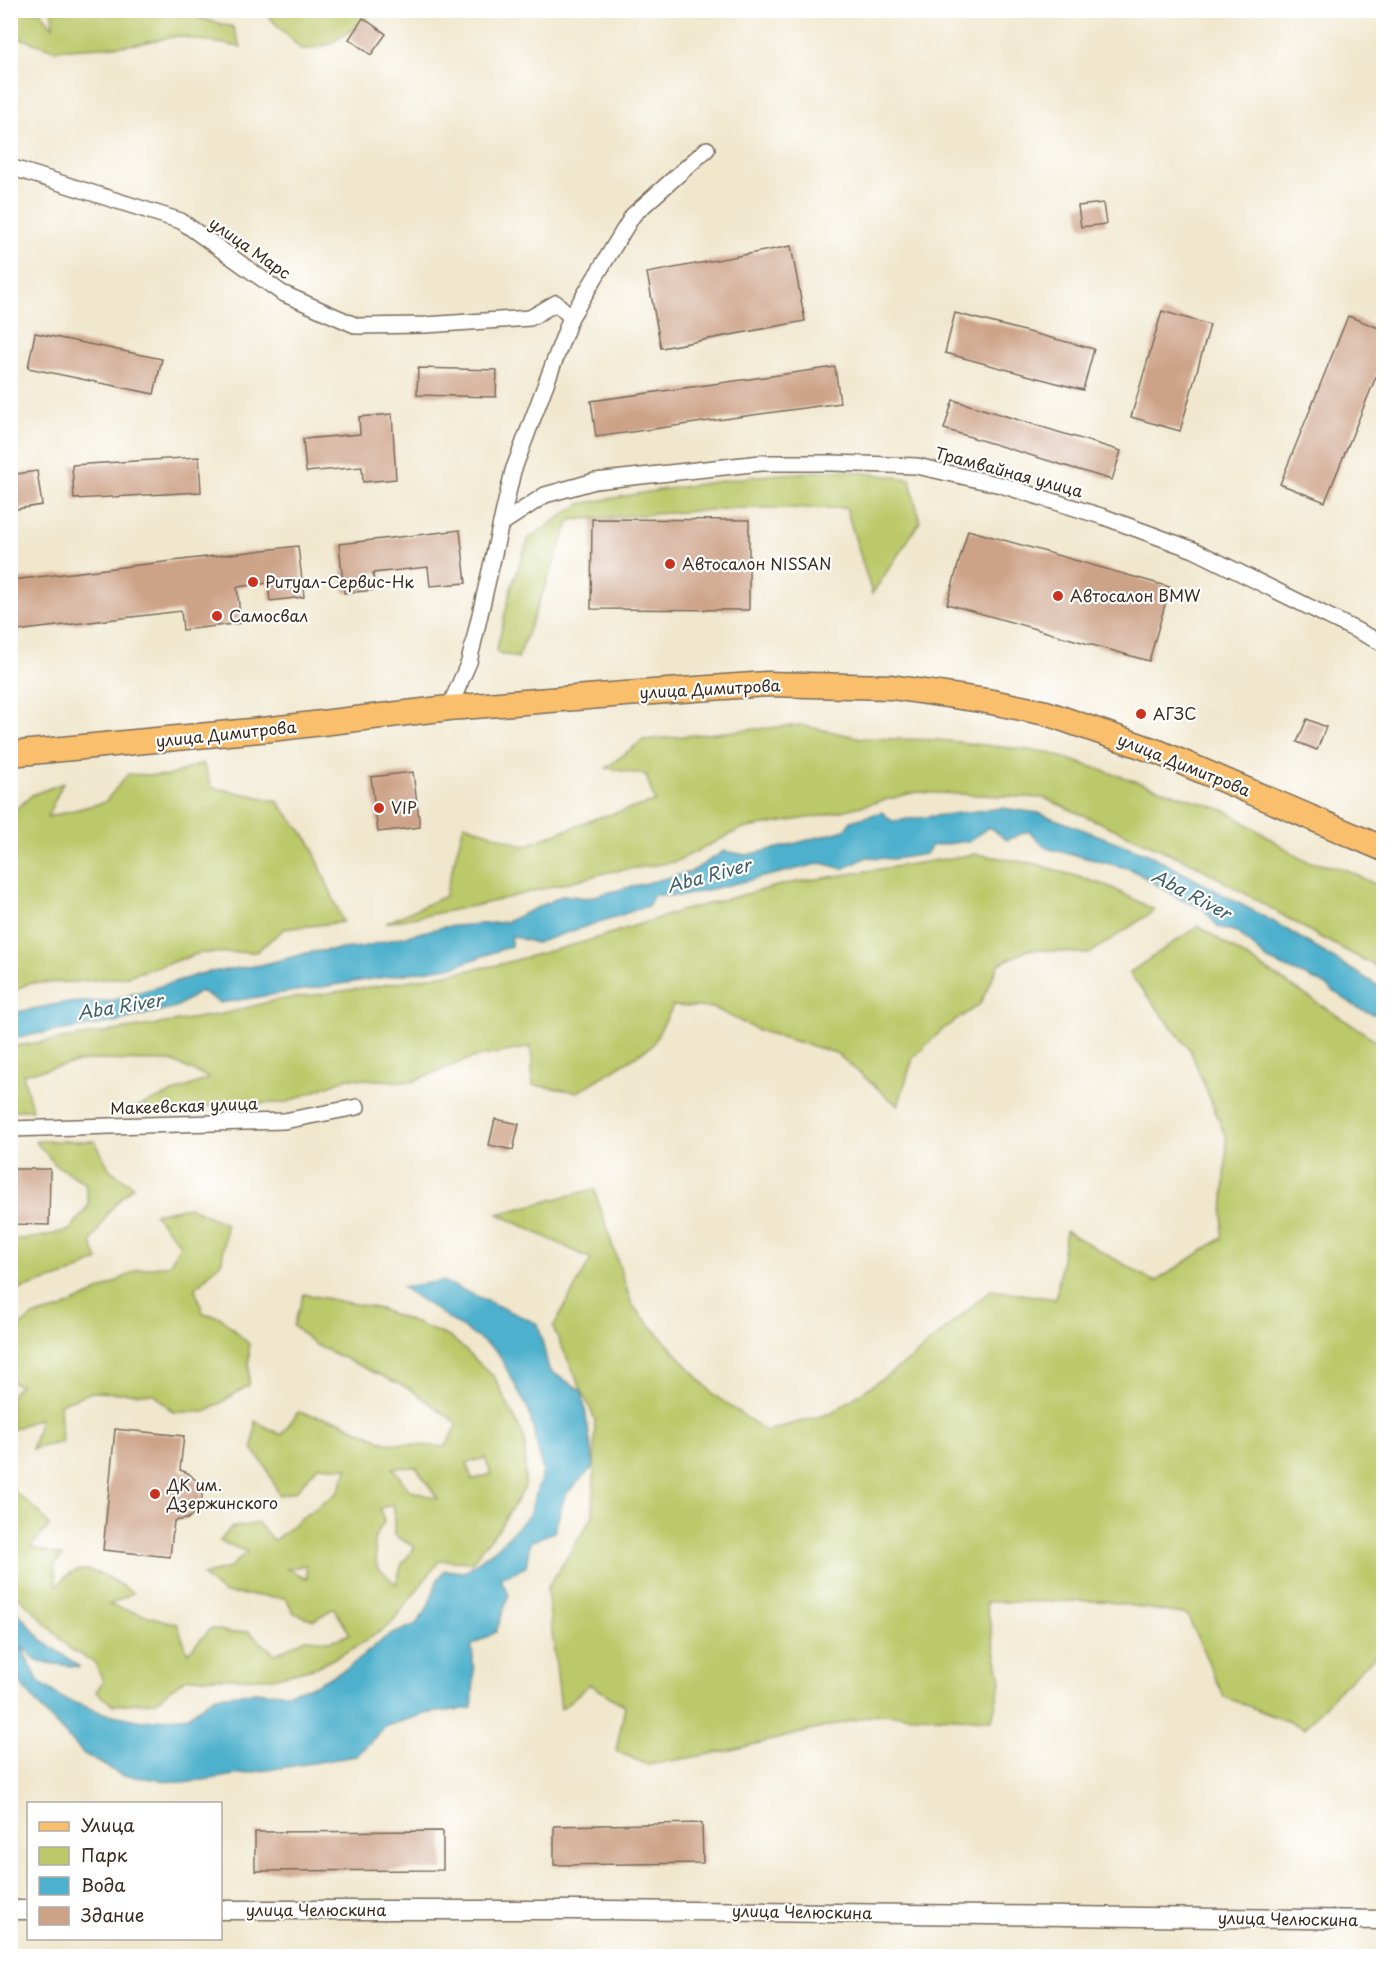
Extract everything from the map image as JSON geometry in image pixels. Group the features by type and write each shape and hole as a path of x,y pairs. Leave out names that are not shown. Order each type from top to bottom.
{"main road":[{"name":"улица Димитрова","path":"10,754 271,729 449,708 767,684 891,687 987,701 1046,713 1158,752 1383,849"}],"street":[{"path":"449,708 469,662 513,471 571,317 633,215 708,148"},
{"name":"улица Марс","path":"10,167 181,221 282,293 357,326 425,325 530,318 556,303 571,317"},
{"name":"Трамвайная улица","path":"501,524 545,495 595,481 761,463 832,462 917,466 1000,485 1104,517 1194,550 1383,644"},
{"name":"Макеевская улица","path":"10,1129 284,1121 357,1107"},
{"path":"10,1910 27,1910"},
{"name":"улица Челюскина","path":"222,1910 618,1910 1383,1920"}],"green space":[{"path":"355,10 369,20 328,45 302,50 269,17 274,11"},
{"path":"11,11 40,11 53,27 52,11 215,11 199,18 233,27 241,47 177,36 131,45 54,50 11,35"},
{"path":"842,470 910,479 920,522 872,594 846,508 739,508 570,520 518,658 496,652 512,585 529,538 580,504 756,476"},
{"path":"800,725 861,738 939,740 1046,752 1227,811 1305,861 1344,869 1383,888 1383,970 1320,937 1196,865 1044,798 916,792 826,815 741,829 675,862 609,872 479,905 386,923 445,896 464,824 524,846 597,818 655,802 646,775 606,768 643,740"},
{"path":"203,763 212,787 277,801 310,842 343,922 284,929 256,952 201,953 124,977 74,982 29,983 11,992 11,814 32,795 63,783 47,817 105,802 128,774 168,776"},
{"path":"976,854 1036,864 1108,886 1155,910 1089,954 1030,949 999,964 980,1004 943,1029 913,1058 898,1106 836,1053 760,1031 714,1008 673,1006 652,1046 578,1092 533,1085 531,1047 472,1058 411,1082 348,1078 285,1103 225,1104 171,1112 129,1110 210,1078 171,1061 89,1060 23,1074 32,1110 11,1110 11,1047 223,1014 272,1001 493,966 584,942 684,910 785,884"},
{"path":"1198,926 1383,1045 1383,1649 1335,1694 1305,1728 1224,1697 1187,1615 1104,1601 986,1602 1001,1681 992,1720 879,1714 727,1751 648,1765 616,1751 625,1706 590,1684 561,1709 547,1589 593,1516 595,1419 553,1327 591,1259 498,1214 594,1189 632,1305 714,1395 766,1431 832,1413 912,1358 991,1290 1056,1299 1066,1231 1155,1282 1222,1238 1227,1140 1190,1050 1129,973"},
{"path":"35,1141 95,1141 110,1170 133,1186 110,1210 91,1242 98,1260 70,1274 11,1292 11,1240 40,1237 70,1230 89,1205 85,1183 56,1165"},
{"path":"189,1207 226,1224 222,1261 195,1289 203,1313 220,1317 249,1344 249,1385 206,1412 173,1412 154,1394 92,1392 60,1404 62,1442 32,1449 40,1418 11,1430 11,1394 20,1385 11,1382 11,1333 33,1316 61,1309 137,1270 170,1264 180,1244 154,1214"},
{"path":"304,1294 380,1309 452,1338 494,1377 525,1439 525,1487 499,1528 472,1562 440,1560 390,1625 354,1648 317,1667 273,1678 186,1678 155,1702 113,1705 96,1692 103,1681 95,1663 70,1649 11,1590 11,1489 40,1513 49,1526 31,1547 62,1556 54,1566 57,1586 69,1574 78,1570 95,1572 112,1579 133,1593 109,1605 177,1624 188,1653 211,1628 232,1633 248,1631 275,1654 306,1639 331,1641 350,1634 334,1608 314,1620 294,1613 286,1598 223,1593 202,1575 229,1568 247,1552 220,1541 231,1528 258,1523 274,1541 337,1493 348,1468 318,1466 296,1491 279,1495 266,1467 253,1450 255,1421 281,1435 298,1412 339,1421 386,1443 445,1447 458,1424 410,1389 316,1345 293,1326","holes":["485,1458 491,1474 472,1480 467,1463","416,1467 438,1499 409,1490 393,1468","394,1505 394,1535 415,1547 402,1564 396,1584 377,1567 374,1539 384,1522 380,1508","306,1565 307,1578 287,1569"]}],"water":[{"name":"Aba River","path":"1002,808 1039,813 1150,855 1281,926 1383,989 1383,1018 1358,1008 1320,982 1268,960 1237,932 1218,927 1204,909 1182,900 1131,869 1046,848 1028,831 1007,840 989,827 969,841 931,846 926,854 893,859 867,857 843,869 822,863 682,896 654,895 648,906 536,943 511,936 511,946 455,966 220,1003 201,991 176,1007 109,1023 11,1038 11,1013 64,1003 110,1001 204,973 261,965 311,952 362,947 443,927 506,922 564,895 586,898 691,872 724,851 746,855 778,848 845,830 851,821 882,812 892,821"},
{"path":"443,1281 538,1324 549,1370 582,1391 594,1466 565,1495 554,1532 530,1542 526,1567 500,1578 509,1594 496,1632 472,1645 474,1678 472,1708 429,1713 386,1726 356,1756 184,1783 121,1775 84,1754 11,1675 11,1606 42,1640 80,1667 39,1662 21,1646 39,1682 64,1699 103,1713 143,1721 188,1716 215,1696 258,1692 288,1693 315,1685 348,1668 386,1637 416,1624 427,1609 438,1579 445,1570 464,1572 498,1547 529,1515 543,1472 529,1411 497,1351 402,1287"}],"building":[{"path":"363,18 386,34 371,55 349,39"},
{"path":"1103,203 1106,224 1081,227 1078,206"},
{"path":"791,246 805,321 661,348 647,273"},
{"path":"1162,311 1210,325 1180,431 1131,417"},
{"path":"955,313 1094,349 1083,390 945,353"},
{"path":"1348,316 1384,330 1384,357 1325,502 1280,484"},
{"path":"35,333 162,359 154,394 28,368"},
{"path":"835,367 840,403 596,437 591,401"},
{"path":"418,368 497,370 496,397 417,395"},
{"path":"953,400 1121,451 1112,480 944,429"},
{"path":"392,414 396,479 363,482 362,467 306,472 303,439 360,434 359,417"},
{"path":"199,457 201,492 74,499 72,465"},
{"path":"37,471 42,505 10,510 10,475"},
{"name":"Автосалон NISSAN","path":"592,519 749,520 749,610 591,609"},
{"path":"460,530 466,583 430,586 428,567 373,573 375,590 344,593 339,544"},
{"name":"Автосалон BMW","path":"968,530 1170,587 1149,661 947,604"},
{"path":"298,546 304,597 270,601 268,583 237,587 241,623 183,630 181,611 16,631 17,637 10,637 10,615 17,614 13,580"},
{"path":"1307,719 1326,727 1317,750 1297,742"},
{"path":"413,772 420,827 378,832 371,777"},
{"path":"495,1119 519,1124 513,1150 489,1145"},
{"path":"10,1169 50,1169 49,1225 11,1224"},
{"name":"ДК им. Дзержинского","path":"115,1429 184,1436 180,1470 188,1473 201,1485 202,1498 201,1504 191,1516 174,1521 170,1557 103,1550"},
{"path":"702,1823 703,1863 554,1865 554,1826"},
{"path":"10,1831 14,1831 14,1866 10,1866"},
{"path":"443,1831 443,1870 255,1871 255,1832"}],"place":[{"name":"Автосалон NISSAN","path":"670,564"},
{"name":"Ритуал-Сервис-Нк","path":"253,582"},
{"name":"Автосалон BMW","path":"1058,596"},
{"name":"Самосвал","path":"217,616"},
{"name":"АГЗС","path":"1141,714"},
{"name":"VIP","path":"379,808"},
{"name":"ДК им. Дзержинского","path":"155,1494"}]}
